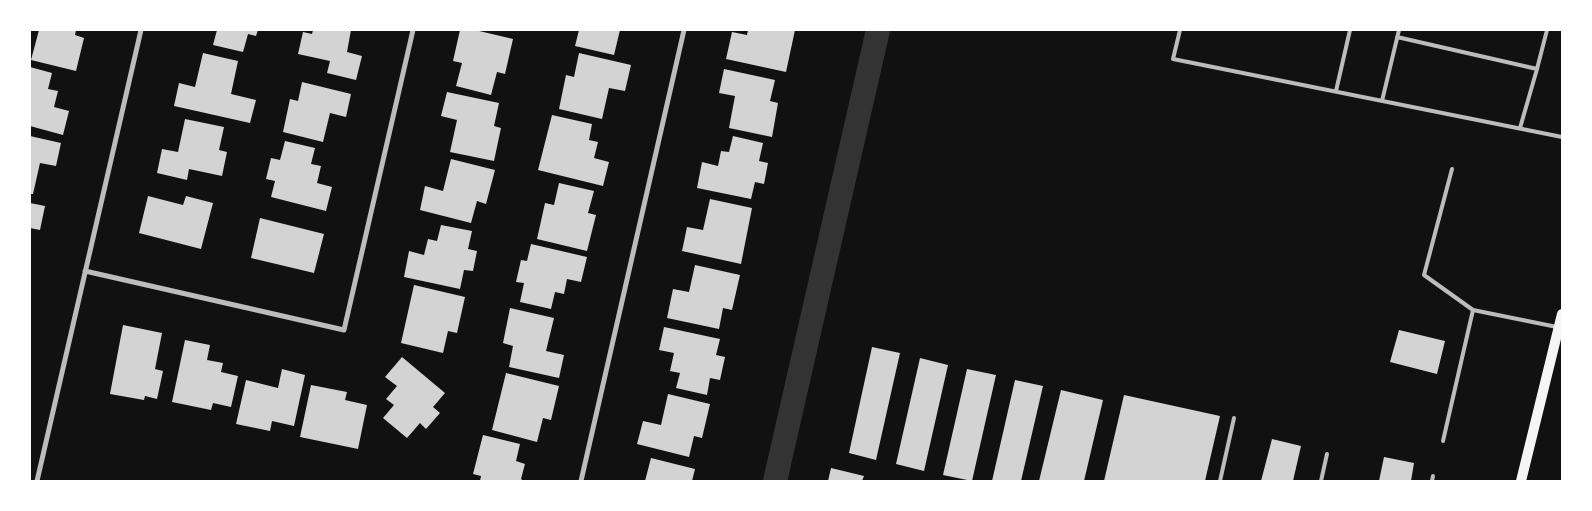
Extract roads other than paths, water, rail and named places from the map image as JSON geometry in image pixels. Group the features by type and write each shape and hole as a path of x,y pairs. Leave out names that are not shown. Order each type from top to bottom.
{"main road":[{"path":"1521,481 1562,314"}],"street":[{"path":"37,481 140,30"},
{"path":"85,271 344,330 413,30"},
{"path":"581,481 684,30"}],"lane":[{"path":"1180,30 1173,59 1562,137"},
{"path":"1336,91 1350,30"},
{"path":"1382,100 1399,30"},
{"path":"1520,128 1547,30"},
{"path":"1397,37 1537,69"},
{"path":"1452,169 1424,275 1473,310 1559,328"},
{"path":"1442,441 1473,310"},
{"path":"1220,481 1234,418"},
{"path":"1321,481 1327,454"}],"waterway":[{"path":"775,481 878,30"}]}
